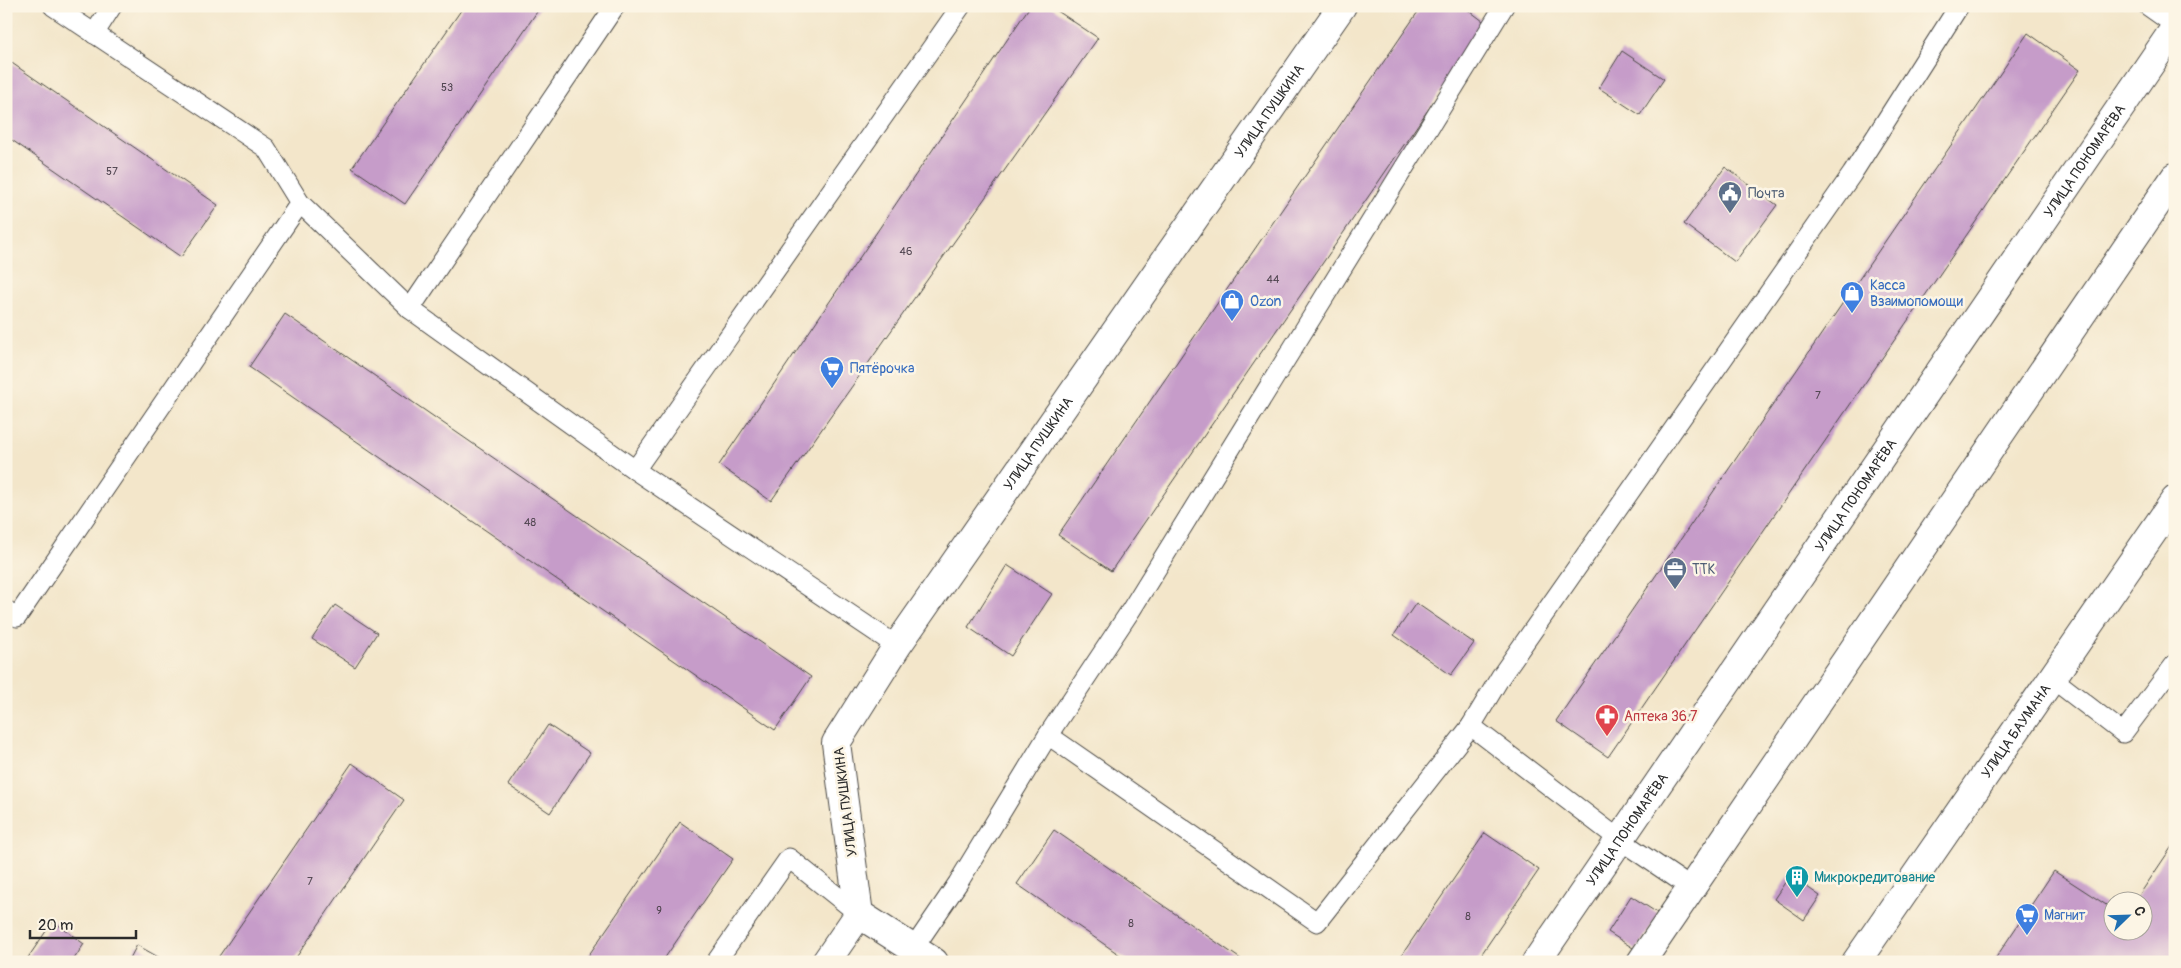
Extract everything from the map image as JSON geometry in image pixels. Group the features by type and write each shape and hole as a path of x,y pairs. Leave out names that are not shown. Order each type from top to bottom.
{"street":[{"name":"УЛИЦА ПУШКИНА","path":"859,914 836,743 897,646 1342,6"},
{"name":"УЛИЦА ПОНОМАРЁВА","path":"1536,962 2175,26"},
{"path":"1641,962 2175,177"},
{"name":"УЛИЦА БАУМАНА","path":"1856,962 2175,500"},
{"path":"826,962 859,914 923,955"}],"lane":[{"path":"54,6 266,148 300,203 410,309 635,470 897,646"},
{"path":"94,34 112,6"},
{"path":"410,309 615,6"},
{"path":"635,470 961,6"},
{"path":"923,955 958,883 1048,735 1132,610 1504,6"},
{"path":"1048,735 1317,922 1471,726 1501,676 1852,174 1959,6"},
{"path":"2148,6 2175,26"},
{"path":"6,610 16,617 300,203"},
{"path":"2053,678 2123,733 2175,664"},
{"path":"1471,726 1620,840 1692,888"},
{"path":"716,962 789,858 859,914"}],"building":[{"path":"464,6 541,6 405,204 352,168"},
{"path":"1030,6 1050,6 1098,38 771,501 719,465"},
{"path":"1422,6 1463,6 1487,24 1111,571 1058,535"},
{"path":"2028,33 2080,70 1608,757 1556,721"},
{"path":"1622,51 1664,79 1640,115 1599,88"},
{"path":"6,59 218,205 181,257 6,136"},
{"name":"Почта","path":"1725,167 1777,205 1735,262 1684,224"},
{"path":"285,314 811,677 775,730 249,367"},
{"path":"1007,565 1052,594 1011,656 968,627"},
{"path":"1416,603 1474,643 1451,675 1394,635"},
{"path":"335,605 377,633 355,667 312,639"},
{"path":"548,725 590,753 550,813 508,785"},
{"path":"352,763 404,800 293,962 215,962"},
{"path":"680,822 733,859 662,962 584,962"},
{"path":"1054,830 1245,962 1130,962 1017,884"},
{"path":"1485,833 1539,870 1476,962 1397,962"},
{"path":"2175,842 2175,962 1993,962 2054,871 2104,904 2104,940 2154,940 2154,890 2143,890"},
{"name":"Микрокредитование","path":"1790,875 1820,896 1804,920 1774,899"},
{"path":"1631,896 1659,914 1636,950 1608,932"},
{"path":"53,921 84,944 72,962 25,962"},
{"path":"137,945 167,962 128,962"}],"place":[{"name":"Почта","path":"1730,214"},
{"name":"Касса Взаимопомощи","path":"1852,314"},
{"name":"Ozon","path":"1232,322"},
{"name":"Пятёрочка","path":"832,389"},
{"name":"ТТК","path":"1675,590"},
{"name":"Аптека 36.7","path":"1607,737"},
{"name":"Микрокредитование","path":"1797,898"},
{"name":"Магнит","path":"2027,936"}]}
